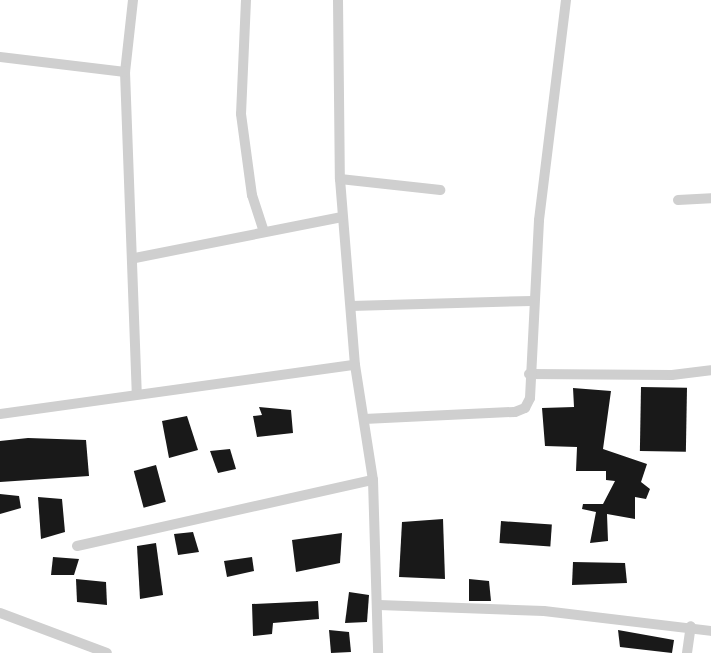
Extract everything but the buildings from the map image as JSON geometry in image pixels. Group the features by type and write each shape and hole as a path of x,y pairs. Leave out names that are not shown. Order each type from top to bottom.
{"street":[{"path":"133,0 125,72 135,258 137,394"},
{"path":"246,0 241,114 252,195 264,232"},
{"path":"338,0 342,217 355,365 373,480 379,605 378,653"},
{"path":"364,419 515,412 525,408 530,398 532,301 566,0"},
{"path":"0,57 125,72"},
{"path":"340,179 440,190"},
{"path":"678,200 711,198"},
{"path":"135,258 342,217"},
{"path":"351,306 532,301"},
{"path":"0,414 84,406 137,394 355,365"},
{"path":"529,374 672,375 711,370"},
{"path":"77,546 373,480"},
{"path":"379,605 544,611 691,626 711,631"},
{"path":"0,614 107,653"},
{"path":"687,653 691,626"}]}
